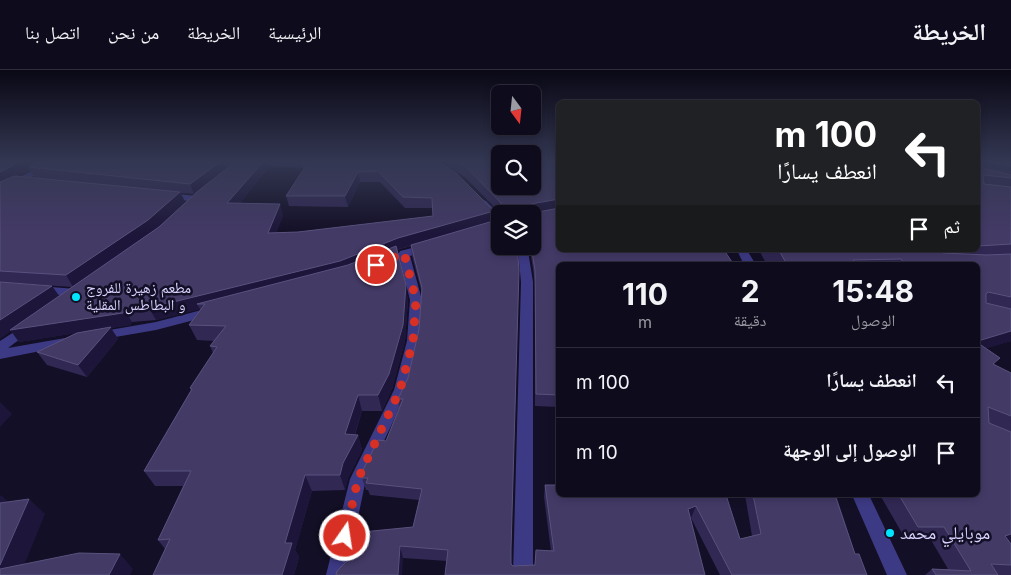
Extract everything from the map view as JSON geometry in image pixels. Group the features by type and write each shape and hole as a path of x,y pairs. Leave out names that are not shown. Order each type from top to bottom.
{"street":[{"path":"0,192 11,186"},
{"path":"474,194 491,218"},
{"path":"157,195 200,196 184,211"},
{"path":"372,266 404,253 439,243"},
{"path":"336,575 358,479 400,390 413,341 416,300 404,253"},
{"path":"522,575 527,282 524,255"},
{"path":"29,289 80,290 61,304"},
{"path":"0,354 156,326 223,308"},
{"path":"0,347 38,320"},
{"path":"861,497 897,575"}],"building":[{"path":"0,186 114,186 180,192 148,220 66,275 0,271"},
{"path":"205,186 242,186 227,203 280,204 268,233 298,232 433,216 432,198 403,197 392,186 469,186 491,208 491,212 398,238 340,261 149,308 125,310 123,313 10,330 159,227"},
{"path":"293,186 351,186 345,196 286,196"},
{"path":"484,186 491,186 491,193"},
{"path":"541,186 556,186 556,200 531,205 501,205 493,195 541,195"},
{"path":"980,186 1011,187 1011,244 980,246"},
{"path":"556,209 556,252 725,252 732,262 556,262 556,395 536,394 535,270 532,255 541,255 541,211"},
{"path":"491,222 491,255 518,255 519,270 511,549 511,564 513,566 535,565 536,550 554,551 545,485 556,485 556,497 727,497 740,539 761,534 753,497 836,497 855,554 859,554 867,575 732,575 696,506 688,509 705,575 445,575 448,550 400,546 398,575 336,575 337,571 349,559 352,533 413,527 422,489 366,483 368,478 362,478 364,468 378,440 386,441 403,399 398,399 408,378 419,329 422,288 411,245"},
{"path":"396,246 406,285 403,325 389,374 378,395 358,395 345,434 358,435 343,463 340,475 305,475 285,543 292,543 282,575 153,575 170,539 158,540 191,471 144,471 192,389 190,388 217,347 210,346 226,326 189,325 205,304 197,304 348,265"},
{"path":"780,252 1011,254 1011,297 988,292 986,294 986,303 1011,309 1011,331 980,340 980,262 903,262 901,259 853,260 854,262 785,262"},
{"path":"0,282 52,286 0,320"},
{"path":"111,327 78,365 37,352 77,333"},
{"path":"980,344 1000,358 993,364 1011,373 1011,416 988,407 989,423 1011,432 1011,534 1005,536 1011,544 1011,565 991,564 998,575 936,575 932,569 971,571 944,527 918,527 900,497 980,497"},
{"path":"29,499 0,565 0,503"},
{"path":"79,553 120,554 109,575 0,575 0,569"}],"place":[{"name":"مطعم زهيرة للفروج و البطاطس المقلية","path":"76,297"},
{"name":"موبايلي محمد","path":"890,533"}],"route":[{"path":"345,536 358,479 400,390 413,341 416,300 404,253 376,265"}]}
